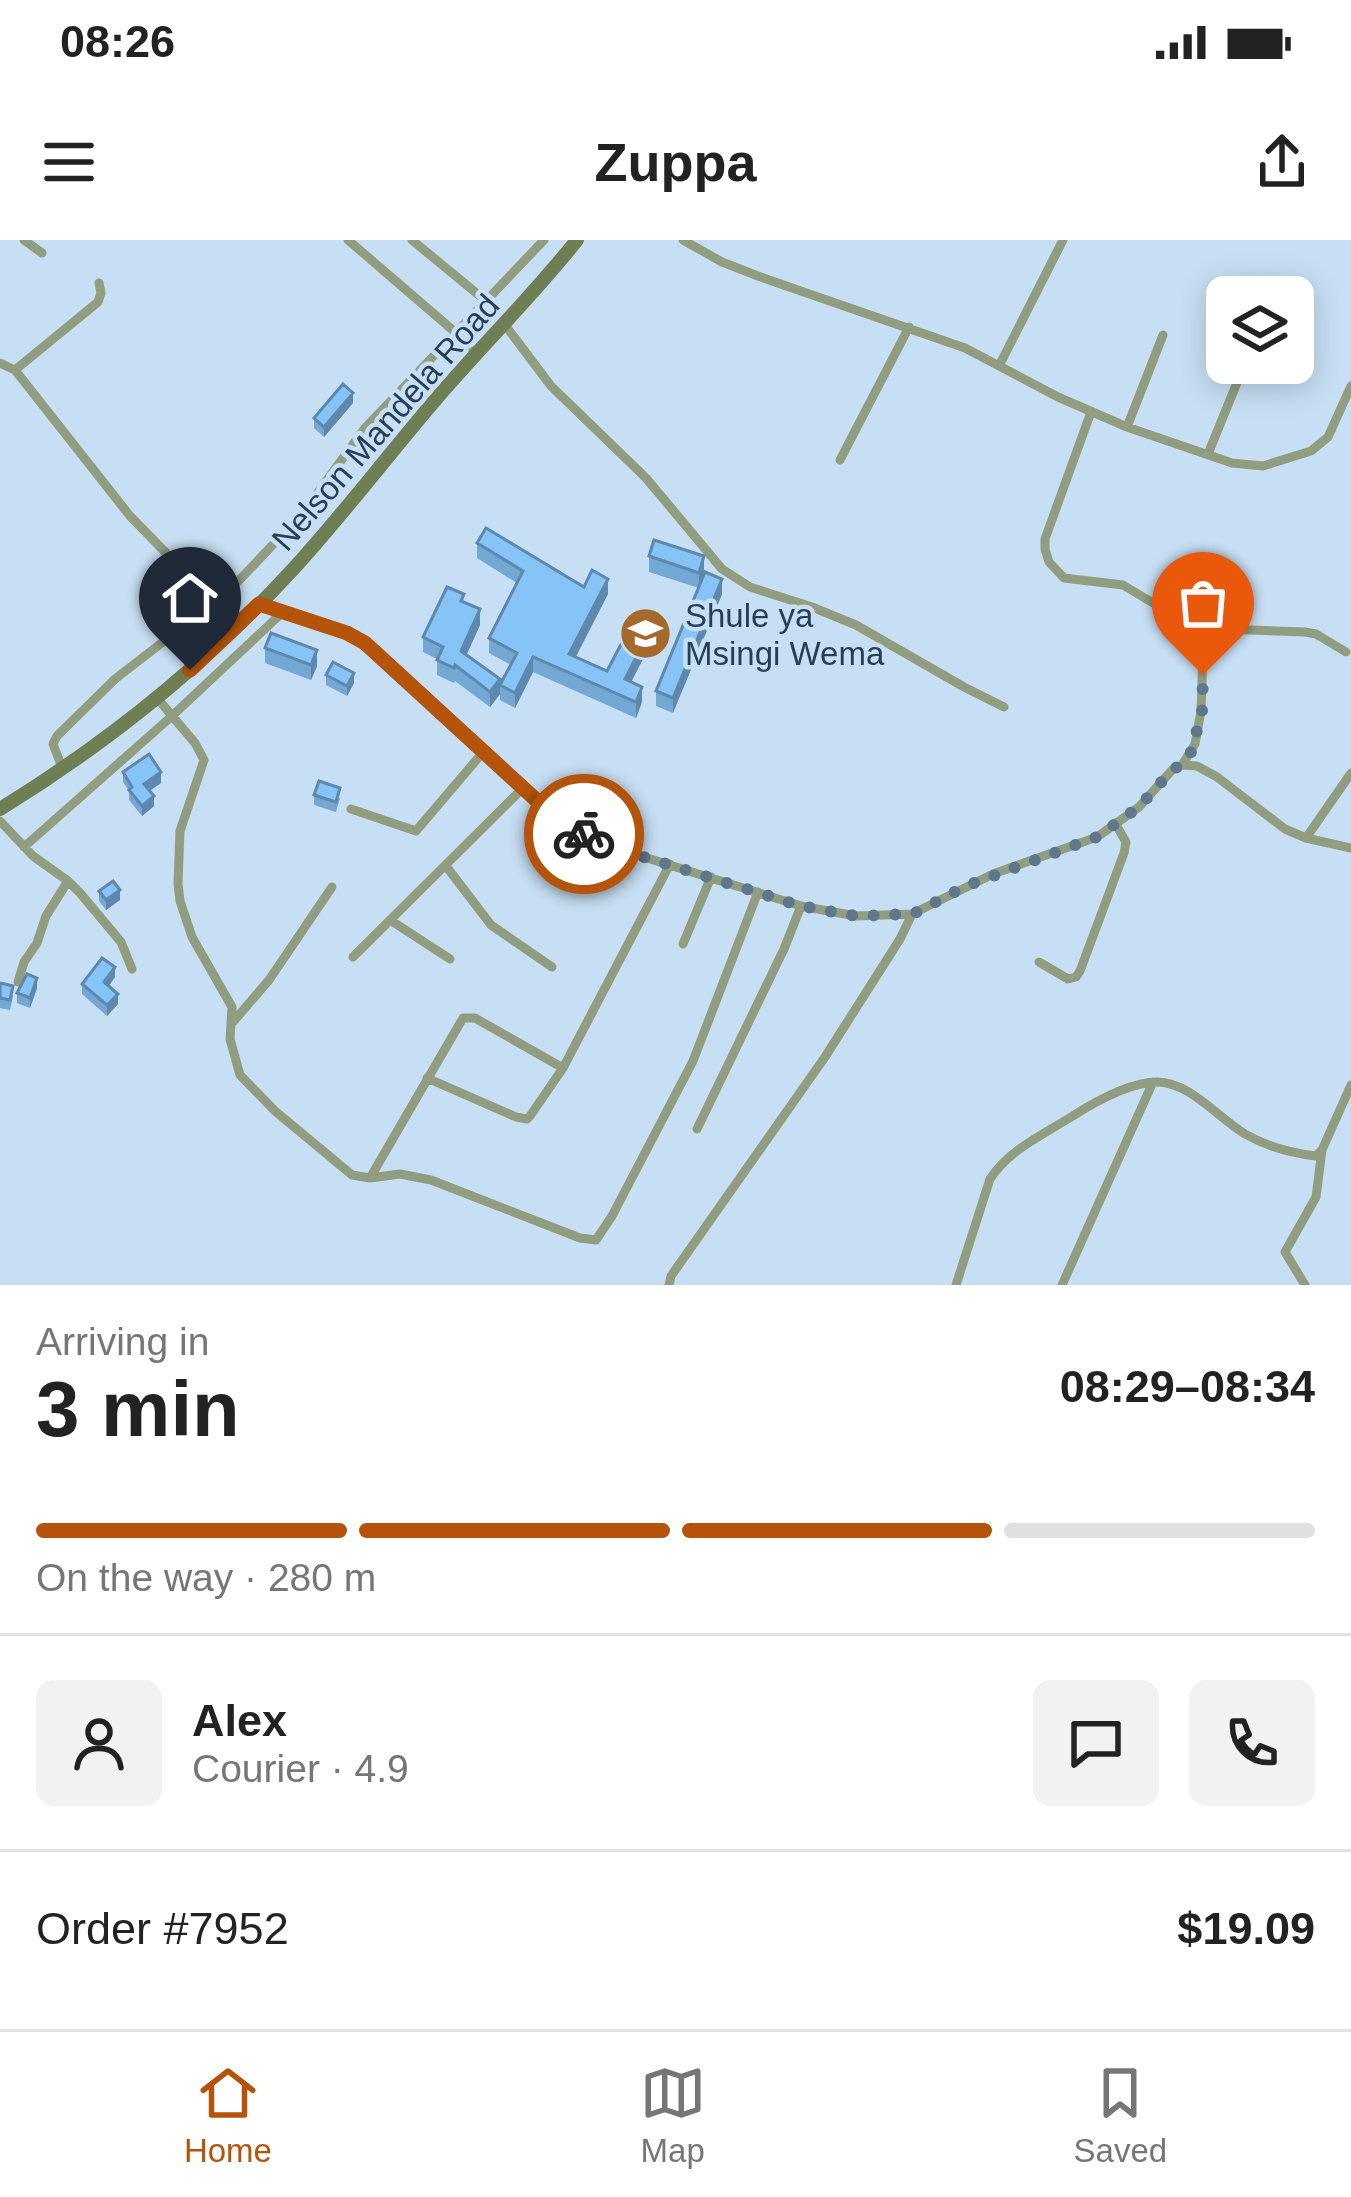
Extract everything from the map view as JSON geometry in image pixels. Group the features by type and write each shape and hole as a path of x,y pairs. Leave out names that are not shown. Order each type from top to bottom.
{"main road":[{"name":"Nelson Mandela Road","path":"0,809 63,770 157,698 259,604 577,240"}],"street":[{"path":"24,240 42,253"},
{"path":"348,240 476,355"},
{"path":"412,240 486,301"},
{"path":"63,770 53,744 57,736 115,679 216,604 290,528 365,428 544,240"},
{"path":"683,240 740,269 1000,364 1126,427 1232,463 1263,466 1311,451 1328,437 1351,386"},
{"path":"1000,364 1063,240"},
{"path":"15,370 98,302 99,283"},
{"path":"505,326 543,376 646,478 722,569 751,587 856,626 1004,707"},
{"path":"840,460 909,327"},
{"path":"1126,427 1163,335"},
{"path":"0,362 15,370 130,516 216,604"},
{"path":"1208,454 1236,384"},
{"path":"259,604 357,637 569,827 615,848 801,906 856,916 913,914 980,880 1097,837 1139,807 1182,765 1195,744 1202,712 1203,652 1192,628 1123,585 1064,578 1046,556 1045,539 1091,412"},
{"path":"24,847 284,611"},
{"path":"1192,628 1305,632 1346,652"},
{"path":"157,698 204,760 179,831 180,901 192,937 232,1007 232,1052 240,1076 345,1171 370,1178 400,1174 431,1180 596,1240 692,1060 758,892"},
{"path":"351,809 416,831 484,751"},
{"path":"1182,765 1206,770 1277,824 1306,838 1351,848"},
{"path":"1306,838 1351,773"},
{"path":"353,957 524,787"},
{"path":"0,821 24,847 68,881 121,942 132,969"},
{"path":"1039,962 1068,979 1080,971 1126,847 1115,824"},
{"path":"427,1078 527,1119 563,1068 670,864"},
{"path":"446,866 491,925 552,967"},
{"path":"683,944 711,877"},
{"path":"17,982 46,916 68,881"},
{"path":"232,1022 269,980 332,887"},
{"path":"697,1130 801,906"},
{"path":"669,1285 825,1057 913,914"},
{"path":"390,920 450,959"},
{"path":"370,1178 459,1022 467,1016 563,1068"},
{"path":"956,1285 990,1179 999,1167 1099,1099 1153,1082 1167,1083 1276,1148 1311,1156 1322,1150"},
{"path":"1062,1285 1153,1082"},
{"path":"1305,1285 1285,1252 1316,1197 1322,1150 1350,1091"}],"building":[{"path":"343,384 353,393 324,427 314,418"},
{"path":"486,528 584,587 592,570 608,579 569,654 607,671 629,629 646,638 625,679 642,687 636,702 533,657 515,693 500,685 517,653 489,638 523,571 477,543"},
{"path":"654,540 704,556 699,573 649,556"},
{"path":"705,572 722,579 673,698 656,691"},
{"path":"447,587 464,594 461,601 480,609 461,651 500,679 490,692 455,665 437,660 443,647 423,637"},
{"path":"271,633 317,650 311,665 265,648"},
{"path":"333,662 354,673 347,686 326,675"},
{"path":"149,754 161,772 144,784 154,796 142,806 123,772"},
{"path":"319,781 340,788 336,802 314,795"},
{"path":"113,881 120,890 106,900 99,891"},
{"path":"102,958 115,967 104,982 118,994 107,1005 82,984"},
{"path":"27,974 37,978 30,998 17,993"},
{"path":"0,983 13,986 10,1000 0,998"}],"way so far":[{"path":"584,834 801,906 856,916 913,914 966,886 1097,837 1139,807 1191,752 1202,712 1203,675"}],"place":[{"name":"Shule ya Msingi Wema","path":"646,634"}],"route":[{"path":"190,670 259,604 357,637 546,809 584,834"}]}
